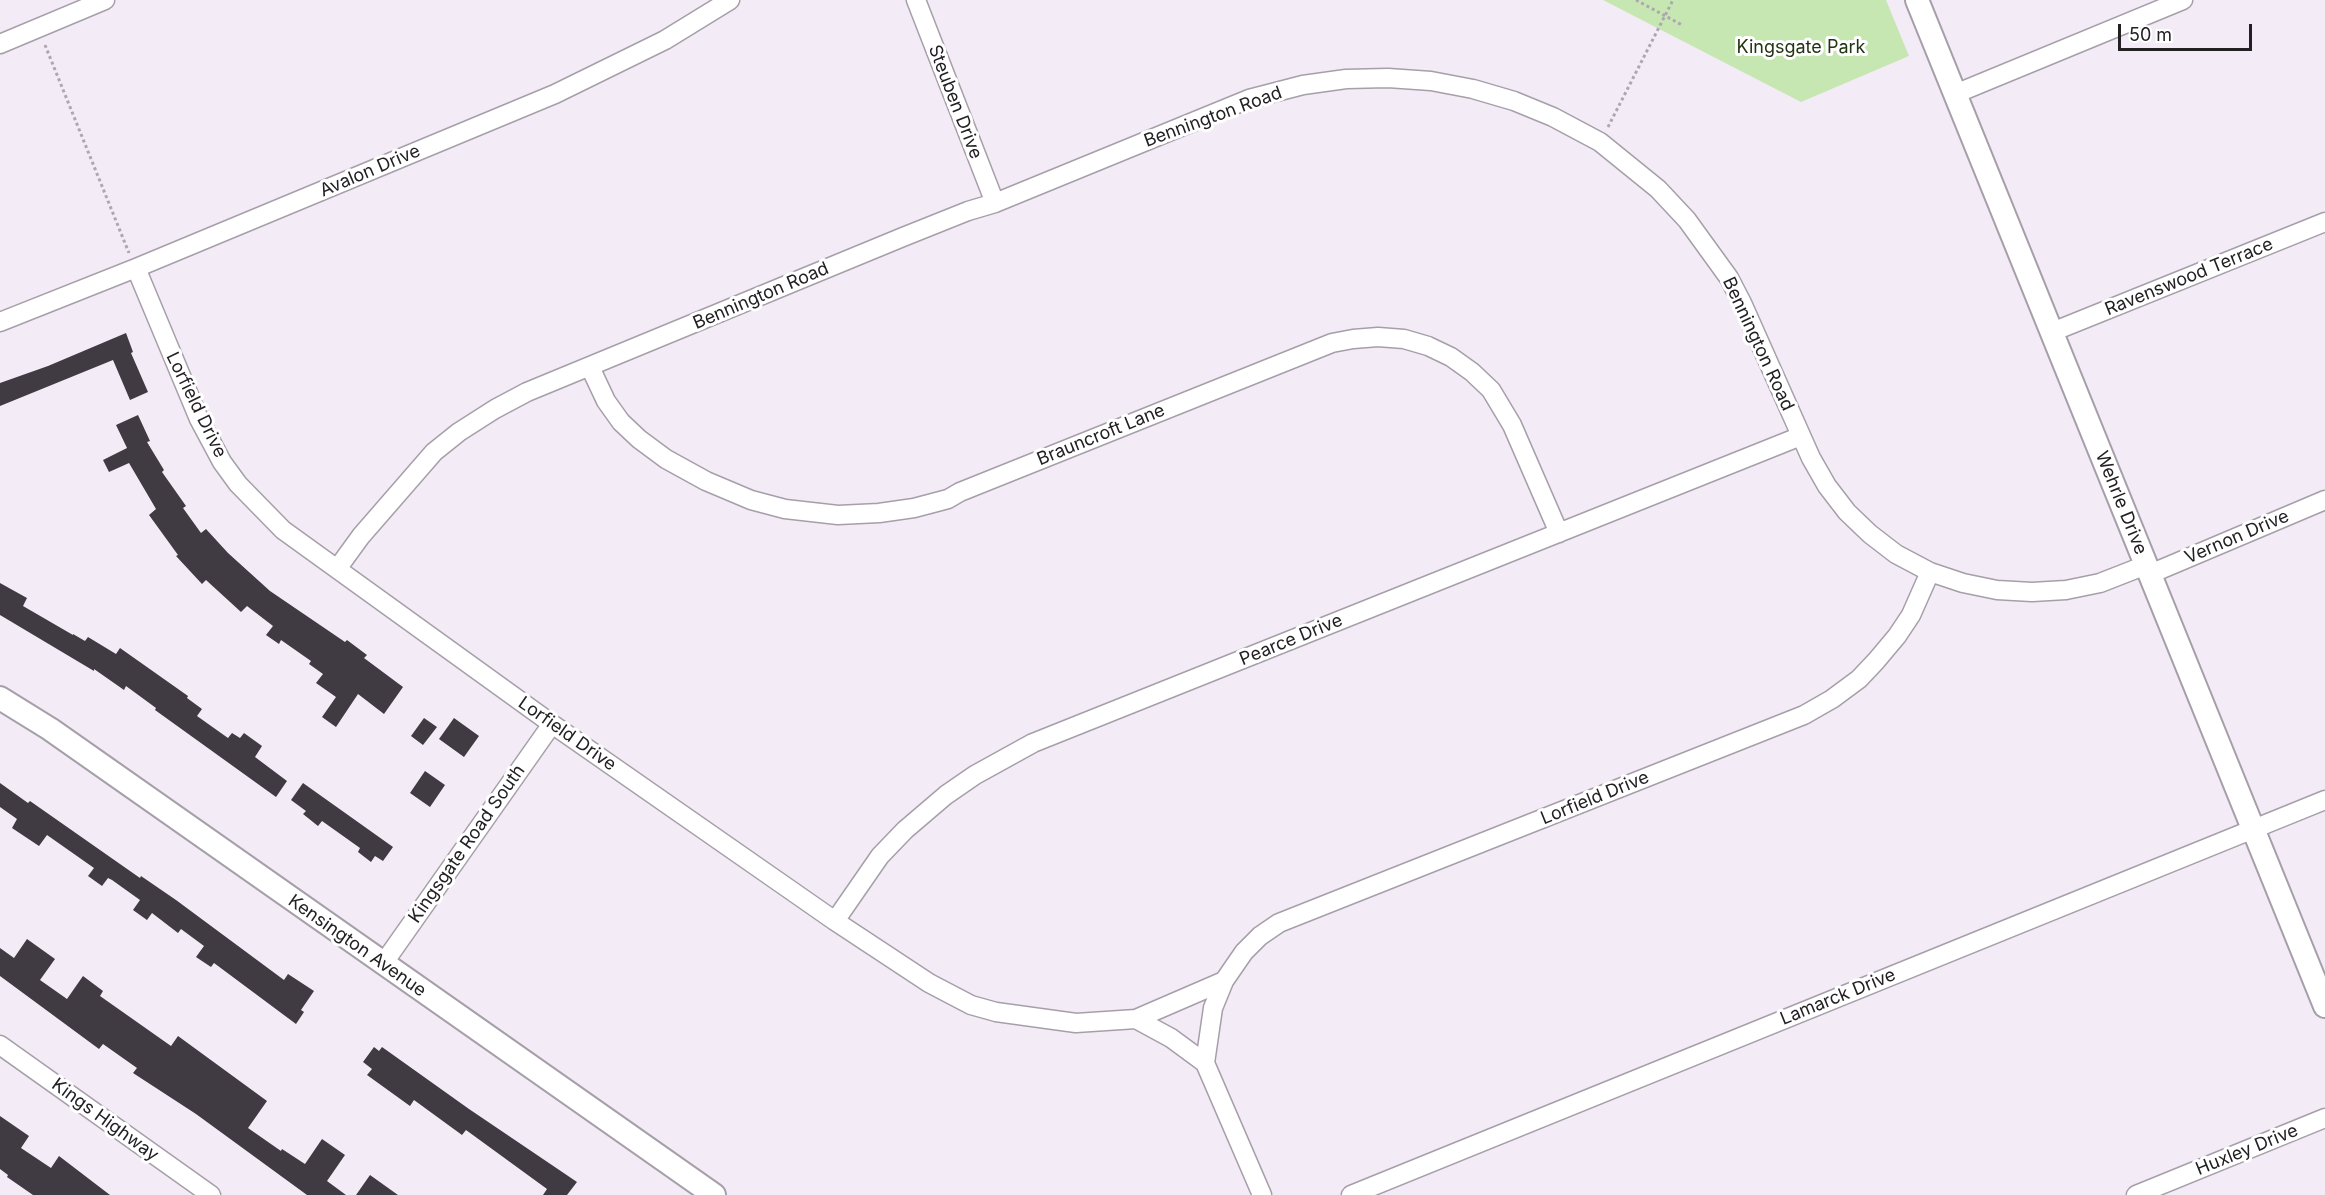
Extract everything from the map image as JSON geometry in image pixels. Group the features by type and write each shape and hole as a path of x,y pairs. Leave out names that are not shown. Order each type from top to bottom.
{"street":[{"path":"0,44 105,0"},
{"name":"Avalon Drive","path":"0,322 555,94 665,40 730,0"},
{"name":"Steuben Drive","path":"916,0 995,203"},
{"name":"Wehrle Drive","path":"1917,0 2325,1006"},
{"path":"1955,94 2183,0"},
{"name":"Bennington Road","path":"337,569 361,536 434,452 459,432 527,392 925,228 995,203 1248,99 1303,85 1346,79 1388,78 1431,81 1473,89 1514,101 1553,117 1600,142 1658,189 1688,220 1705,242 1742,303 1811,458 1827,486 1847,512 1896,554 1930,572 1963,583 1985,588 2032,592 2066,590 2148,569"},
{"name":"Ravenswood Terrace","path":"2052,332 2325,222"},
{"name":"Lorfield Drive","path":"136,268 194,409 222,462 259,508 283,530 552,724 835,921 929,983 971,1005 996,1012 1076,1023 1136,1019 1224,981"},
{"name":"Brauncroft Lane","path":"590,367 606,401 621,422 666,459 706,481 751,500 785,509 838,515 914,508 948,499 960,492 1332,343 1378,337 1404,339 1428,346 1451,357 1491,390 1512,425 1559,533"},
{"name":"Pearce Drive","path":"835,921 875,863 905,830 946,795 975,775 1034,743 1801,436"},
{"name":"Vernon Drive","path":"2148,569 2325,500"},
{"name":"Lorfield Drive","path":"1205,1063 1213,1008 1224,981 1244,952 1260,936 1279,923 1804,715 1832,699 1859,679 1897,636 1911,615 1930,572"},
{"name":"Kensington Avenue","path":"0,698 50,729 714,1195"},
{"name":"Kingsgate Road South","path":"383,964 552,724"},
{"name":"Lamarck Drive","path":"1351,1195 2325,800"},
{"path":"1136,1019 1171,1038 1205,1063 1262,1195"},
{"name":"Kings Highway","path":"0,1045 211,1195"},
{"name":"Huxley Drive","path":"2136,1195 2325,1118"}],"path":[{"path":"1636,0 1682,25"},
{"path":"1600,142 1673,0"},
{"path":"38,28 136,268"}],"green space":[{"name":"Kingsgate Park","path":"1603,0 1886,0 1909,56 1801,102"}],"building":[{"path":"126,333 133,352 131,353 148,392 130,400 113,360 0,406 0,383 48,366"},
{"path":"138,415 150,441 147,442 164,470 162,472 186,506 183,508 201,533 206,529 228,553 270,591 345,642 347,640 367,655 364,658 403,687 384,714 358,694 336,727 322,717 336,697 316,683 323,674 309,664 311,661 281,640 279,644 266,635 273,626 247,606 241,612 206,580 202,584 176,556 178,555 149,515 156,509 129,463 109,472 103,460 127,448 116,425"},
{"path":"0,583 27,598 23,606 73,635 85,641 88,637 116,654 120,648 188,696 187,698 202,709 197,716 228,738 232,733 240,738 244,733 262,746 255,757 287,781 276,797 155,710 156,708 126,686 124,690 94,669 94,671 0,615"},
{"path":"424,718 437,727 423,745 411,736"},
{"path":"454,718 479,736 464,757 439,739"},
{"path":"425,771 445,785 430,807 410,793"},
{"path":"0,783 176,900 284,980 288,974 314,991 301,1010 304,1012 296,1024 214,963 211,967 196,957 204,946 181,929 178,933 152,913 147,920 133,910 140,900 108,878 102,886 88,876 94,868 47,835 39,846 12,828 17,819 0,807"},
{"path":"303,783 393,847 383,861 375,856 371,862 358,852 360,848 322,821 318,826 303,814 306,811 291,800"},
{"path":"27,939 55,959 40,980 67,999 83,976 103,991 100,996 171,1046 178,1036 267,1101 248,1128 281,1151 282,1149 305,1164 322,1139 345,1155 327,1181 346,1195 307,1195 196,1114 133,1073 137,1068 103,1044 99,1049 0,976 0,948 14,958"},
{"path":"374,1047 379,1051 382,1047 577,1182 567,1195 543,1195 547,1189 466,1130 462,1135 414,1100 410,1106 367,1075 372,1069 363,1062"},
{"path":"0,1116 29,1136 21,1148 51,1168 59,1156 110,1195 33,1195 7,1177 8,1175 0,1169"},
{"path":"370,1175 398,1195 356,1195"}]}
